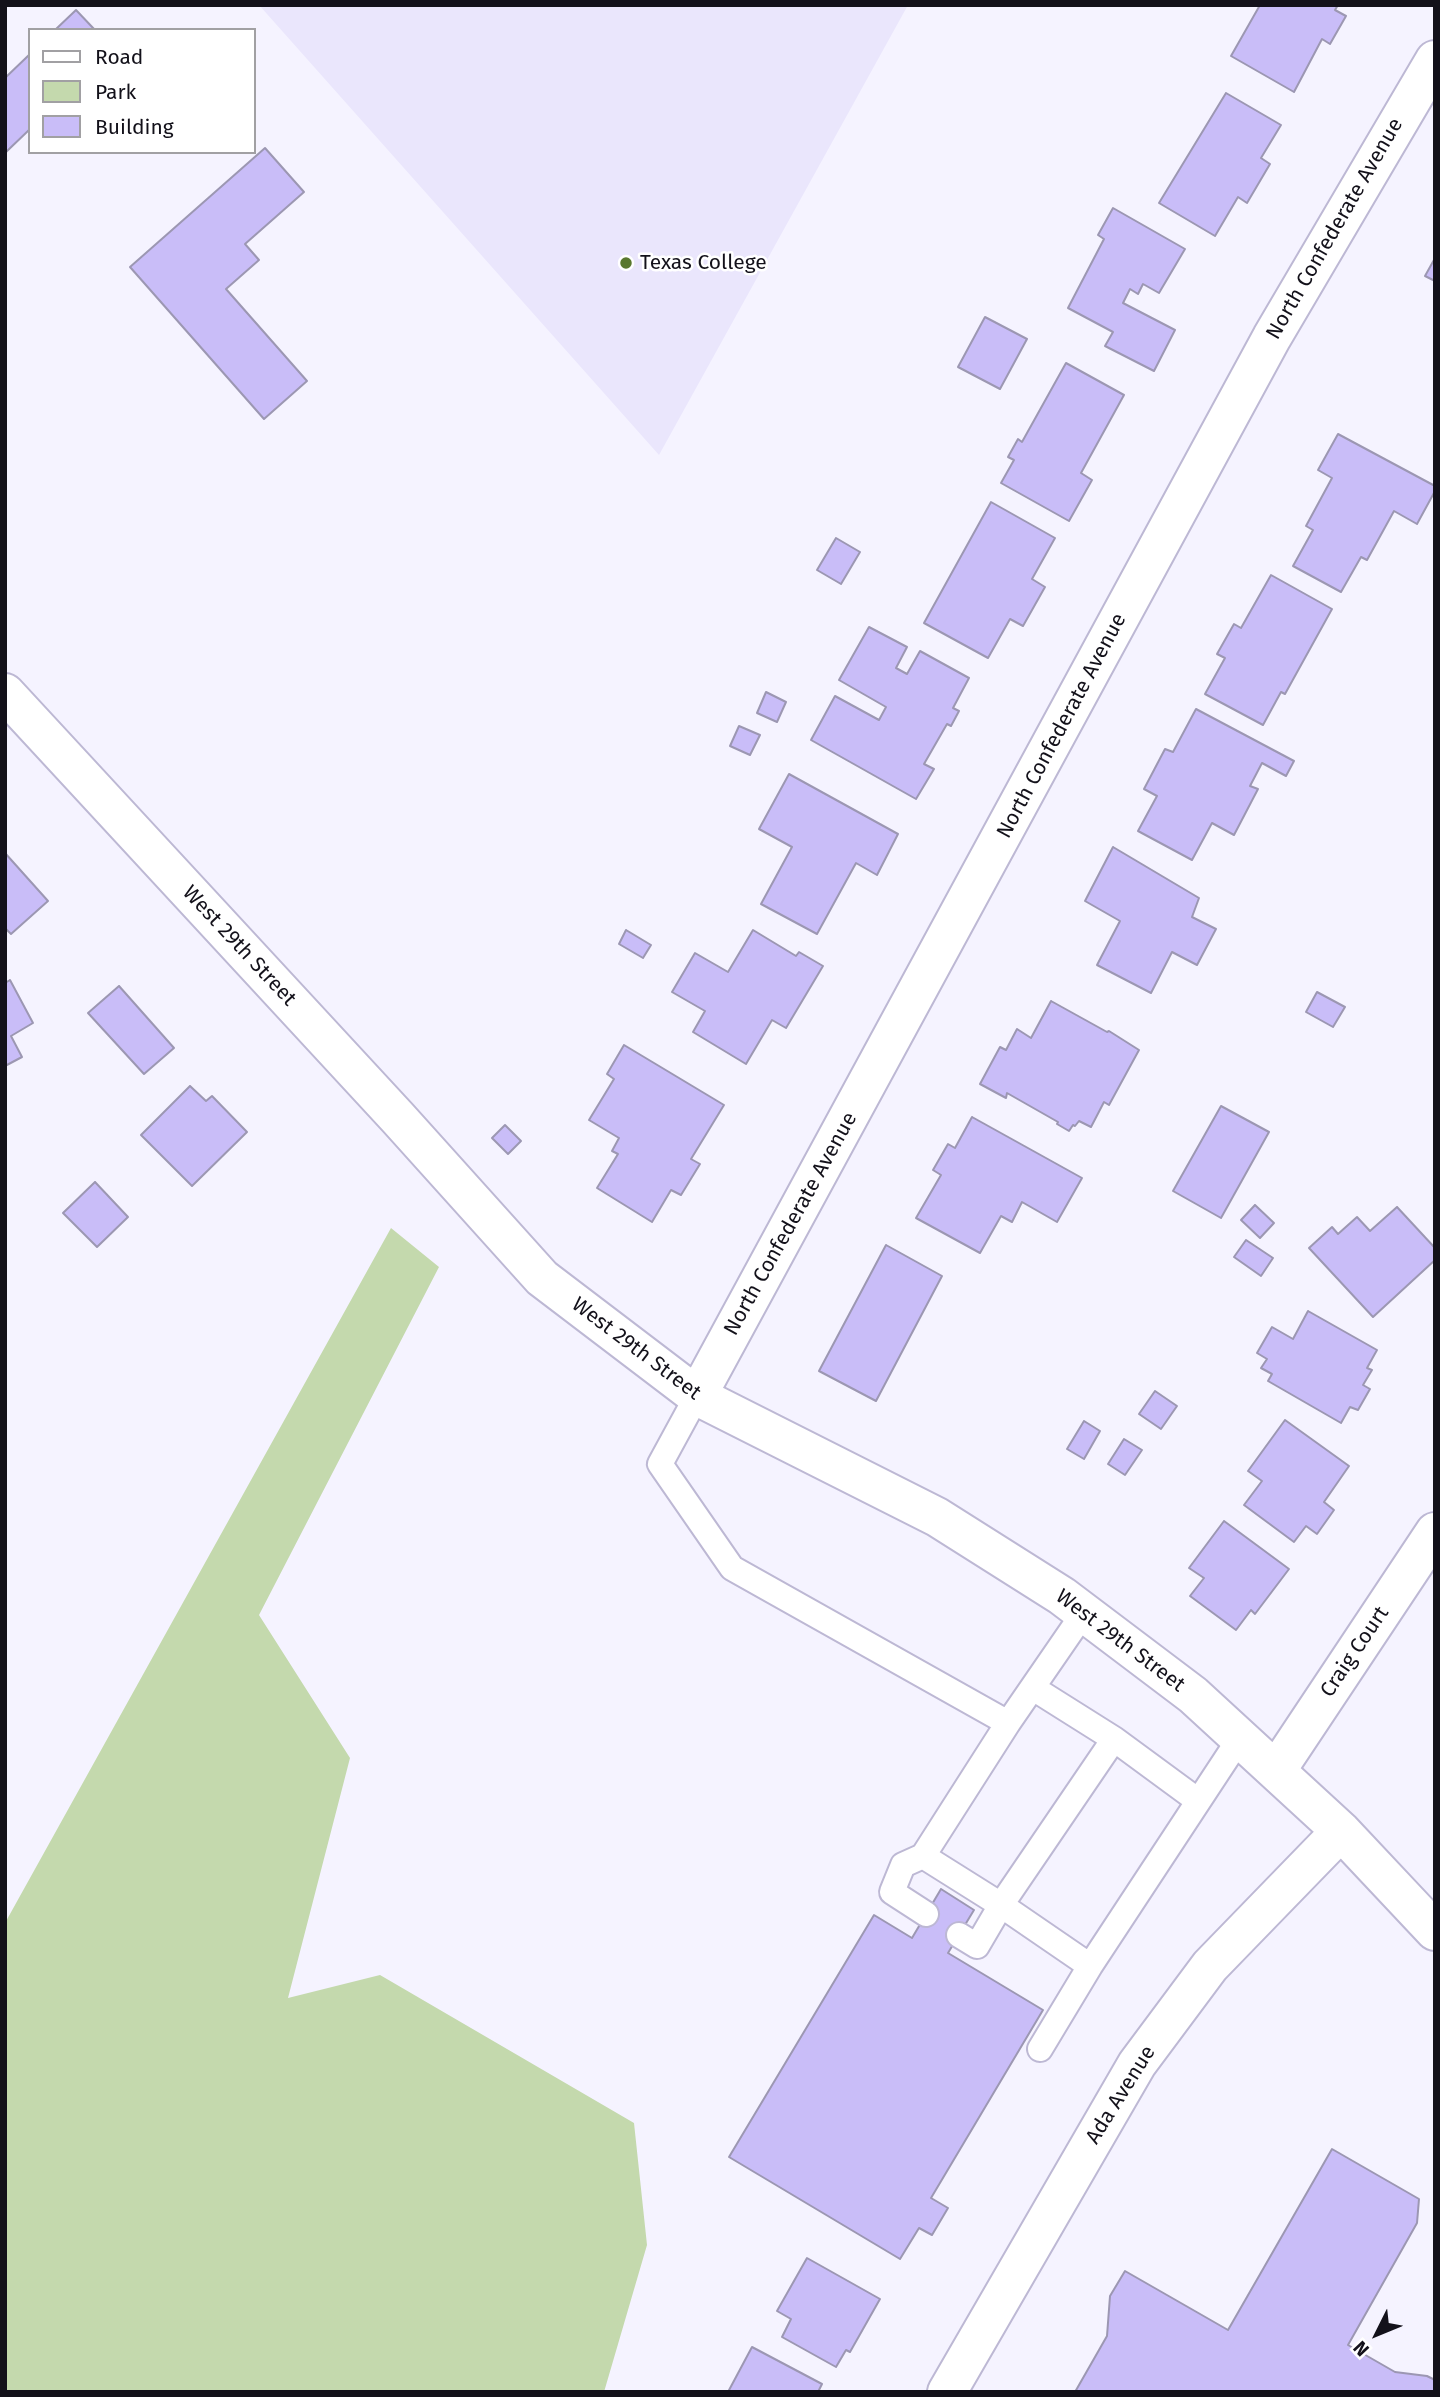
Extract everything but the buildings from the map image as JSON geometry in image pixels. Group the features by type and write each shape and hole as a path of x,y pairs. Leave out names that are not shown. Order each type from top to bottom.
{"street":[{"name":"North Confederate Avenue","path":"697,1396 1272,337 1435,60"},
{"name":"West 29th Street","path":"5,693 398,1118 542,1278 697,1396 937,1517 1062,1596 1193,1695 1341,1831 1435,1931"},
{"name":"Craig Court","path":"1276,1771 1435,1532"},
{"name":"Ada Avenue","path":"947,2392 1137,2064 1210,1966 1341,1831"}],"lane":[{"path":"697,1396 660,1464 732,1568 1009,1723"},
{"path":"926,1914 892,1892 903,1865 923,1856 1083,1614"},
{"path":"1032,1688 1114,1739 1197,1800"},
{"path":"1040,2049 1090,1966 1240,1738"},
{"path":"958,1935 977,1946 1001,1905 1114,1739"},
{"path":"923,1856 1090,1966"}],"shaded area":[{"name":"Texas College","path":"259,5 908,5 659,455"}],"green space":[{"path":"391,1228 439,1267 259,1615 350,1758 288,1998 380,1975 634,2123 647,2245 604,2392 5,2392 5,1923"}],"place":[{"name":"Texas College","path":"626,263"}]}
